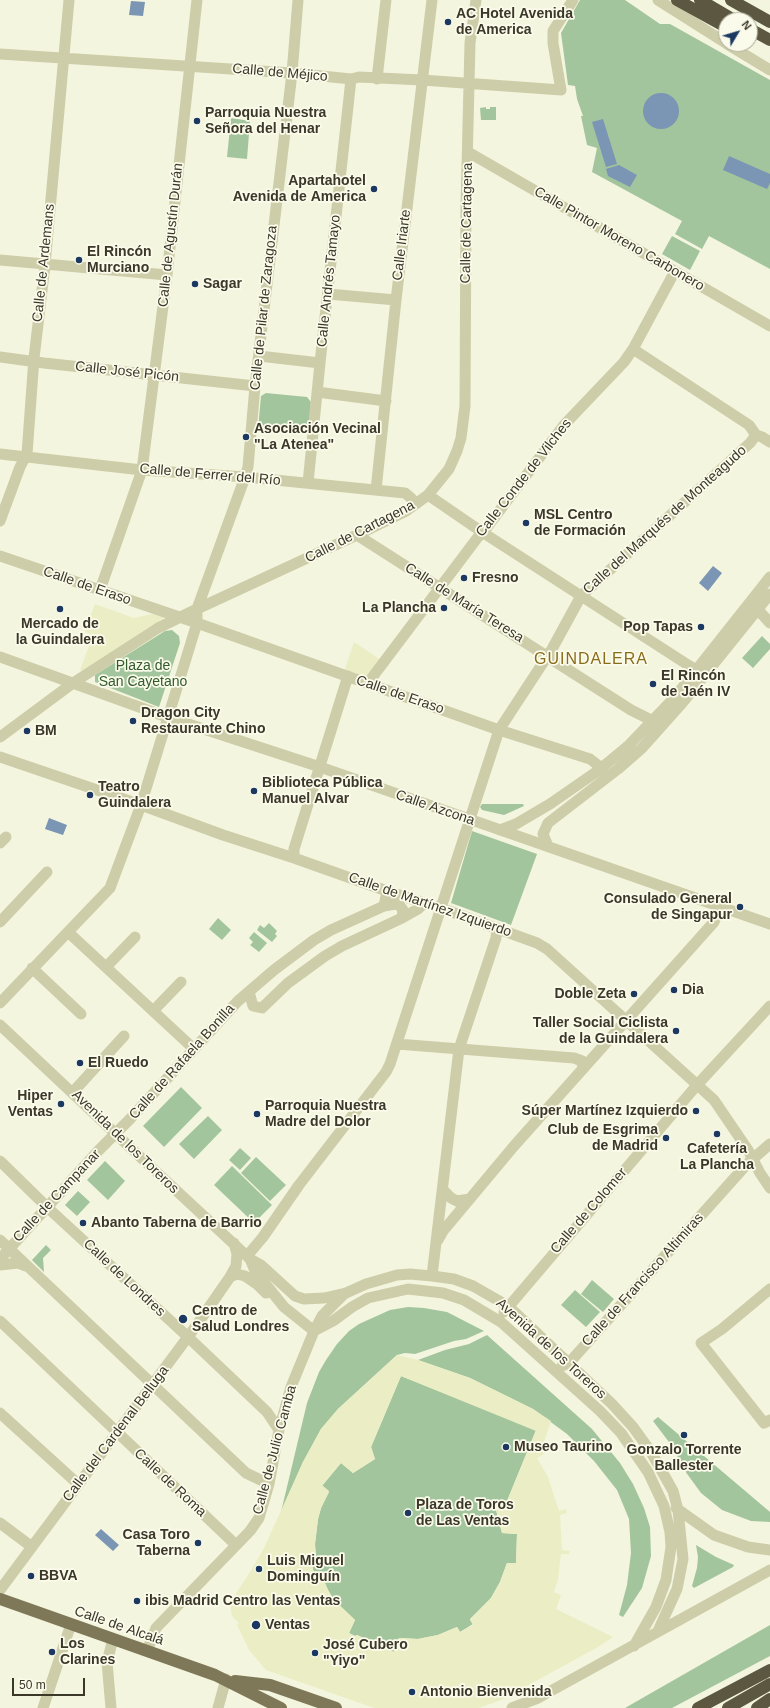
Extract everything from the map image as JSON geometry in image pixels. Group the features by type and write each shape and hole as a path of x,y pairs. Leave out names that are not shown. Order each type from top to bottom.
{"highway":[{"path":"677,0 718,23"},
{"path":"731,0 770,22"},
{"path":"702,1 721,12"},
{"path":"758,33 770,40"},
{"path":"758,40 770,44"},
{"path":"698,1708 770,1670"},
{"path":"728,1708 770,1684"},
{"path":"757,1708 770,1699"},
{"path":"764,1708 770,1704"}],"main road":[{"name":"Calle de Alcalá","path":"0,1599 227,1680 281,1708"},
{"name":"Calle de Alcalá","path":"227,1680 270,1685 336,1708"}],"street":[{"name":"Calle de Ardemans","path":"0,521 20,467 26,457 69,0"},
{"name":"Calle de Agustín Durán","path":"100,590 142,470 167,275 197,0"},
{"name":"Calle de Pilar de Zaragoza","path":"197,609 248,467 255,386 292,73 298,0"},
{"path":"377,79 386,0"},
{"name":"Calle Iriarte","path":"376,490 396,300 432,0"},
{"name":"Calle de Cartagena","path":"0,737 73,683 142,637 197,609 357,535 416,504 428,495 449,468 461,438 464,424 466,208 470,42 476,0"},
{"name":"Calle de Méjico","path":"0,54 351,78 359,77 422,80 469,85 561,90 553,43 553,31 572,0"},
{"path":"658,0 718,38"},
{"path":"740,52 770,70"},
{"name":"Calle Andrés Tamayo","path":"308,483 351,78"},
{"name":"Calle Pintor Moreno Carbonero","path":"468,152 770,326"},
{"path":"0,260 167,275"},
{"name":"Calle Conde de Vilches","path":"368,683 564,425 624,362 633,349 675,271"},
{"path":"328,294 396,300"},
{"path":"633,349 749,425 756,434 762,436 770,442"},
{"path":"259,356 320,363"},
{"name":"Calle José Picón","path":"0,357 255,386"},
{"path":"317,392 386,400"},
{"name":"Calle del Marqués de Monteagudo","path":"249,1257 299,1185 386,1072 397,1044 499,730 547,655 581,596 754,439 756,434"},
{"name":"Calle de Ferrer del Río","path":"0,454 142,470 245,477 405,493 416,504"},
{"path":"428,495 482,532 696,670 710,669"},
{"name":"Calle de María Teresa","path":"357,535 631,710 653,721"},
{"name":"Calle de Eraso","path":"0,556 197,623 499,730 590,759 599,766 599,770"},
{"path":"500,830 516,824 550,804 599,770 628,746 675,697 770,577"},
{"path":"548,846 543,834 548,823 618,769 642,748 710,669 770,594"},
{"path":"758,608 770,623"},
{"path":"0,1003 110,888 141,805 197,623 197,609"},
{"name":"Calle Azcona","path":"0,657 167,717 320,767 770,924"},
{"path":"294,858 294,850 348,676"},
{"name":"Calle de Martínez Izquierdo","path":"0,757 537,943 547,950 627,1021 720,1108 753,1158 770,1188"},
{"path":"0,922 47,872"},
{"path":"387,891 384,906 394,904 400,906 403,910 402,918"},
{"name":"Calle de Rafaela Bonilla","path":"249,992 253,1006 262,1008 288,983 325,956 342,946 402,918 418,909 424,903"},
{"name":"Calle de Rafaela Bonilla","path":"116,1133 238,1001 274,970 314,940 331,930 384,906"},
{"path":"438,1240 443,1231 470,1199 714,922 717,914 717,906"},
{"path":"432,1276 444,1190 459,1050 496,938 497,928"},
{"path":"68,932 194,1050"},
{"path":"106,967 135,937"},
{"path":"32,968 82,1014"},
{"path":"154,1011 181,982"},
{"name":"Calle de Colomer","path":"501,1322 502,1316 508,1306 697,1085 770,1006"},
{"name":"Avenida de los Toreros","path":"0,1025 249,1257 261,1265 295,1296 308,1300 346,1293 366,1284 391,1276 410,1274 454,1279 473,1286 508,1306 612,1404 633,1427 651,1452 666,1476 673,1491 678,1510 683,1559 677,1589 658,1631"},
{"path":"73,1092 124,1036"},
{"path":"397,1044 574,1058 582,1061 583,1069"},
{"name":"Calle de Campanar","path":"0,1259 116,1133"},
{"name":"Calle de Francisco Altimiras","path":"569,1363 753,1158 770,1144"},
{"name":"Calle de Londres","path":"0,1161 47,1207 267,1412 279,1430"},
{"path":"444,1190 457,1201 470,1199"},
{"path":"0,1240 246,1473 269,1484"},
{"name":"Calle del Cardenal Belluga","path":"0,1590 153,1385 230,1277 236,1266 237,1254 234,1243"},
{"name":"Avenida de los Toreros","path":"249,1257 255,1271 284,1307 314,1331"},
{"path":"0,1265 18,1263 26,1266"},
{"path":"230,1277 236,1274 245,1276 284,1307"},
{"name":"Avenida de los Toreros","path":"314,1331 333,1321 352,1307 368,1298 408,1289 443,1293 464,1300 501,1322 600,1411 621,1433 640,1459 657,1489 667,1516 670,1532 667,1573 656,1607 634,1646"},
{"path":"767,1422 701,1343 722,1329 770,1289"},
{"name":"Avenida de los Toreros","path":"314,1331 325,1313 346,1293"},
{"name":"Calle de Roma","path":"0,1322 116,1433 236,1544"},
{"name":"Calle de Julio Camba","path":"147,1651 156,1628 250,1531 259,1518 269,1484 279,1430 291,1387 314,1331"},
{"path":"525,1343 537,1347 561,1366 569,1363"},
{"path":"0,1413 78,1484"},
{"name":"Avenida de los Toreros","path":"657,1489 672,1506 714,1535 748,1547 770,1550"},
{"path":"0,1523 32,1547"},
{"path":"512,1708 538,1698 770,1570"},
{"path":"43,1708 70,1624"},
{"path":"111,1708 107,1662 112,1639"},
{"path":"218,1708 227,1680"},
{"path":"527,1708 538,1698"}],"green space":[{"path":"580,0 625,0 660,24 670,24 770,80 770,269 709,236 702,249 675,234 682,221 592,172 597,148 587,145 581,116 583,116 577,99 575,86 568,85 561,33"},
{"path":"486,107 486,109 490,109 490,107 496,107 496,120 481,120 480,108"},
{"path":"231,118 250,121 247,159 227,157"},
{"path":"672,236 700,251 690,270 662,254"},
{"path":"266,393 307,397 311,402 308,434 258,429 261,396"},
{"name":"Plaza de San Cayetano","path":"172,630 179,636 180,643 159,707 95,682 95,675 165,631"},
{"path":"762,636 770,644 770,649 753,668 742,658"},
{"path":"482,804 523,804 524,806 504,815 482,810 480,807"},
{"path":"472,831 537,854 511,925 451,903"},
{"path":"218,918 231,930 222,940 209,929"},
{"path":"269,923 277,931 275,934 277,936 272,942 257,930 260,925 264,928"},
{"path":"254,932 267,943 259,952 250,945 253,942 249,938"},
{"path":"181,1087 202,1108 164,1147 143,1126"},
{"path":"208,1116 222,1130 194,1159 179,1144"},
{"path":"240,1148 251,1158 240,1170 229,1160"},
{"path":"256,1157 286,1185 270,1201 241,1173"},
{"path":"105,1161 125,1181 108,1200 87,1180"},
{"path":"232,1166 272,1205 254,1223 214,1185"},
{"path":"78,1191 90,1202 77,1216 65,1205"},
{"path":"46,1245 51,1250 43,1258 44,1272 32,1260"},
{"path":"592,1280 614,1299 603,1312 581,1294"},
{"path":"575,1290 600,1312 586,1327 561,1305"},
{"path":"408,1307 447,1312 484,1331 466,1339 454,1341 415,1354 405,1353 397,1355 338,1409 321,1429 303,1462 281,1512 307,1403 319,1372 326,1360 337,1344 349,1331 359,1324 390,1310"},
{"path":"487,1335 592,1429 620,1463 633,1484 644,1508 650,1527 651,1556 642,1588 623,1617 619,1615 627,1585 631,1553 629,1519 617,1490 594,1461 567,1434 533,1409 470,1378 418,1360 445,1350 469,1344"},
{"name":"Plaza de Toros de Las Ventas","path":"401,1376 536,1430 507,1501 495,1506 502,1533 517,1534 516,1564 507,1563 500,1582 491,1598 470,1619 473,1624 460,1632 457,1627 438,1635 418,1639 399,1638 394,1652 357,1635 355,1636 349,1633 355,1620 334,1600 320,1572 314,1574 311,1559 316,1558 315,1544 318,1519 321,1508 329,1492 322,1486 341,1463 353,1473 375,1459 371,1447"},
{"path":"658,1417 770,1512 770,1522 751,1521 722,1510 701,1493 685,1471 672,1446 653,1421"},
{"path":"696,1545 716,1557 734,1565 733,1567 694,1588 692,1586 697,1568 698,1557"},
{"path":"770,1625 770,1656 672,1708 625,1708"}],"shaded area":[{"name":"Plaza de San Cayetano","path":"95,604 134,618 156,613 166,617 83,671 80,670 93,635 85,632"},
{"path":"354,642 384,662 368,683 343,675"},
{"name":"Plaza de Toros de Las Ventas","path":"397,1355 418,1360 470,1378 533,1409 551,1421 541,1450 544,1454 537,1458 548,1477 559,1511 566,1509 567,1513 560,1515 562,1550 570,1551 569,1554 561,1554 558,1579 554,1592 561,1595 556,1609 613,1637 598,1647 501,1700 479,1708 374,1708 266,1670 249,1650 237,1625 239,1623 232,1616 231,1601 264,1548 303,1462 321,1429 338,1409","holes":["401,1376 536,1431 507,1501 495,1506 502,1533 517,1534 516,1563 507,1563 500,1582 491,1598 470,1620 473,1625 460,1632 457,1627 438,1635 418,1639 399,1638 394,1652 357,1635 355,1636 349,1633 355,1620 334,1600 320,1572 314,1574 311,1559 316,1558 315,1544 318,1519 321,1508 329,1491 322,1485 341,1463 353,1473 375,1459 371,1447"]}],"water":[{"path":"131,1 145,2 143,16 129,15"},
{"path":"665,93 674,98 678,104 678,118 674,124 665,129 657,129 648,124 644,118 643,107 648,98 654,94"},
{"path":"603,119 617,164 606,167 592,122"},
{"path":"729,156 770,174 770,183 767,189 723,170"},
{"path":"619,165 637,175 630,187 608,176 606,169"},
{"path":"713,566 722,573 708,591 699,583"},
{"path":"49,818 67,825 63,835 45,829"},
{"path":"101,1529 119,1545 113,1551 95,1535"}],"place":[{"name":"AC Hotel Avenida de America","path":"448,22"},
{"name":"Parroquia Nuestra Señora del Henar","path":"197,121"},
{"name":"Apartahotel Avenida de America","path":"374,189"},
{"name":"El Rincón Murciano","path":"79,260"},
{"name":"Sagar","path":"195,284"},
{"name":"Asociación Vecinal \"La Atenea\"","path":"246,437"},
{"name":"MSL Centro de Formación","path":"526,523"},
{"name":"Fresno","path":"464,578"},
{"name":"La Plancha","path":"444,608"},
{"name":"Mercado de la Guindalera","path":"60,609"},
{"name":"Pop Tapas","path":"701,627"},
{"name":"El Rincón de Jaén IV","path":"653,684"},
{"name":"Dragon City Restaurante Chino","path":"133,721"},
{"name":"BM","path":"27,731"},
{"name":"Biblioteca Pública Manuel Alvar","path":"254,791"},
{"name":"Teatro Guindalera","path":"90,795"},
{"name":"Consulado General de Singapur","path":"740,907"},
{"name":"Dia","path":"674,990"},
{"name":"Doble Zeta","path":"634,994"},
{"name":"Taller Social Ciclista de la Guindalera","path":"676,1031"},
{"name":"El Ruedo","path":"80,1063"},
{"name":"Hiper Ventas","path":"61,1104"},
{"name":"Súper Martínez Izquierdo","path":"696,1111"},
{"name":"Parroquia Nuestra Madre del Dolor","path":"257,1114"},
{"name":"Cafetería La Plancha","path":"717,1134"},
{"name":"Club de Esgrima de Madrid","path":"666,1138"},
{"name":"Abanto Taberna de Barrio","path":"83,1223"},
{"name":"Centro de Salud Londres","path":"183,1319"},
{"name":"Gonzalo Torrente Ballester","path":"684,1435"},
{"name":"Museo Taurino","path":"506,1447"},
{"name":"Plaza de Toros de Las Ventas","path":"408,1513"},
{"name":"Casa Toro Taberna","path":"198,1543"},
{"name":"Luis Miguel Dominguín","path":"259,1569"},
{"name":"BBVA","path":"31,1576"},
{"name":"ibis Madrid Centro las Ventas","path":"137,1601"},
{"name":"Ventas","path":"256,1625"},
{"name":"Los Clarines","path":"52,1652"},
{"name":"José Cubero \"Yiyo\"","path":"315,1653"},
{"name":"Antonio Bienvenida","path":"412,1692"}],"district":[{"name":"GUINDALERA","path":"591,660"}]}
